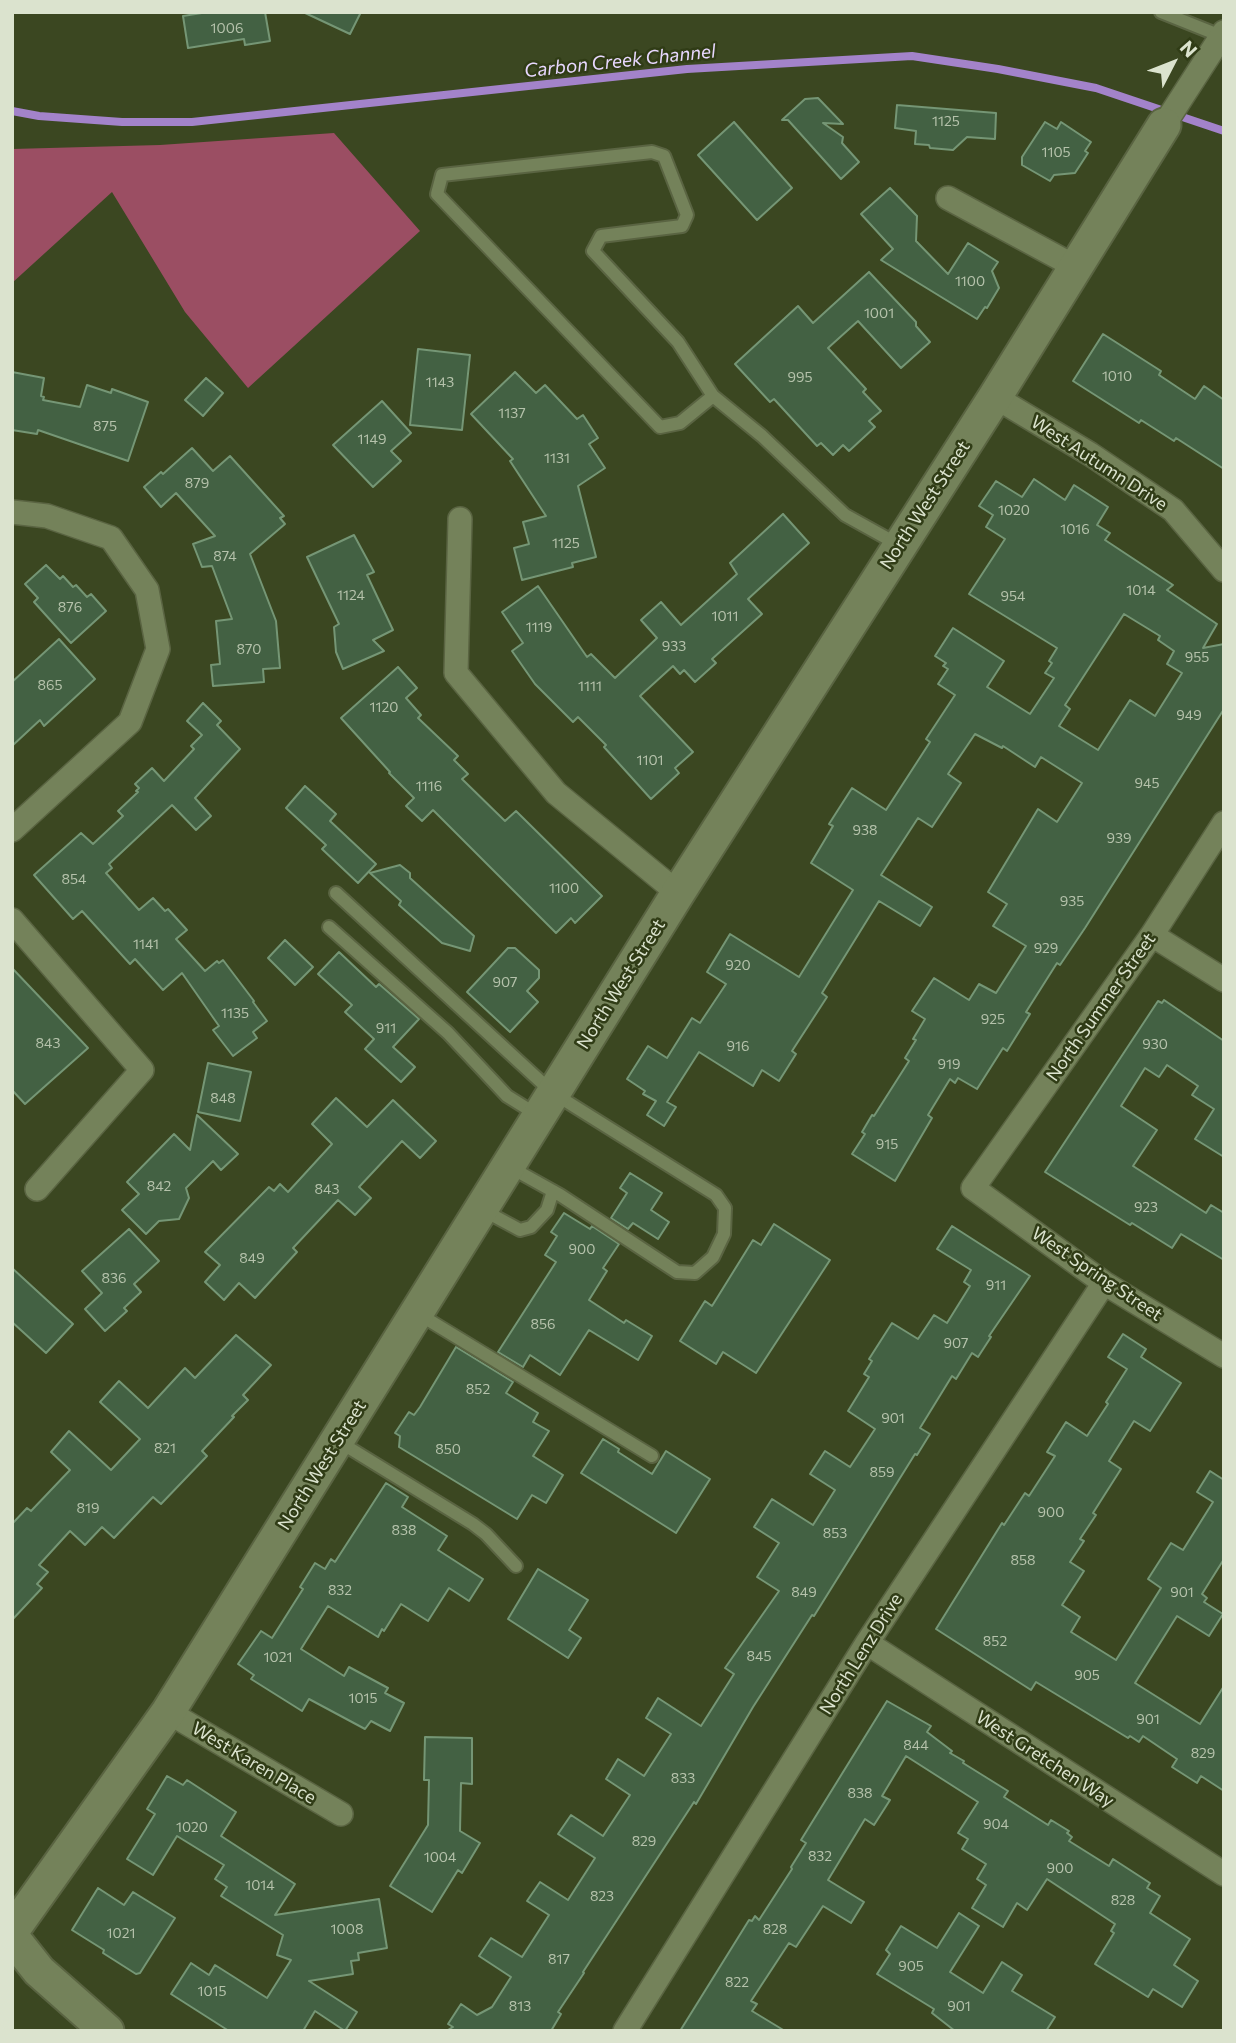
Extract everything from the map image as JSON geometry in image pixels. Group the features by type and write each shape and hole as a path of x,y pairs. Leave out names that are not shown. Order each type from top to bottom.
{"street":[{"name":"North West Street","path":"12,1931 168,1712 678,893 1223,34"},
{"path":"948,198 1074,266"},
{"name":"West Autumn Drive","path":"995,397 1090,454 1173,510 1224,570"},
{"path":"12,512 47,516 111,538 147,590 158,649 130,722 12,830"},
{"path":"460,519 456,673 556,793 678,893"},
{"name":"North Summer Street","path":"973,1188 1152,935 1224,823"},
{"path":"12,920 142,1070 37,1189"},
{"path":"1152,935 1224,979"},
{"name":"West Spring Street","path":"973,1188 1104,1283 1224,1356"},
{"name":"North Lenz Drive","path":"625,2031 867,1643 1104,1283"},
{"name":"West Gretchen Way","path":"867,1643 1224,1874"},
{"name":"West Karen Place","path":"168,1712 341,1814"},
{"path":"12,1937 39,1971 107,2031"}],"lane":[{"path":"1161,12 1223,34"},
{"path":"713,396 680,423 660,427 437,194 442,175 652,152 664,156 687,215 682,226 601,236 593,251 677,341 713,396 762,436 845,515 900,545"},
{"path":"336,892 546,1104"},
{"path":"329,927 448,1033 507,1096 546,1104 716,1195 725,1208 724,1234 713,1257 695,1273 677,1272 553,1191 508,1166"},
{"path":"481,1209 520,1230 531,1227 547,1210 553,1191"},
{"path":"417,1312 652,1456"},
{"path":"337,1440 473,1524 493,1540 516,1566"}],"shaded area":[{"path":"334,133 420,231 248,388 185,312 112,192 12,283 12,149 160,145"}],"building":[{"path":"208,12 265,12 270,41 245,45 244,39 188,48 183,16"},
{"path":"303,12 361,12 350,34"},
{"path":"818,98 843,124 823,123 843,137 842,143 859,162 841,179 788,120 782,120 805,99"},
{"path":"897,105 996,113 995,139 967,137 953,150 915,144 916,131 895,128"},
{"path":"734,122 792,188 757,220 698,155"},
{"path":"1045,122 1057,129 1061,122 1091,142 1085,151 1088,153 1075,173 1054,175 1050,181 1022,165 1022,157"},
{"path":"890,188 917,216 916,241 948,274 968,243 998,262 992,271 999,288 977,319 881,260 893,249 861,214"},
{"path":"869,272 916,322 916,326 930,342 901,368 858,321 828,348 866,389 863,392 881,411 869,421 875,427 849,451 843,445 833,455 821,443 817,446 774,399 770,402 735,364 798,306 813,323"},
{"path":"1103,334 1161,371 1159,375 1195,399 1204,386 1224,400 1224,469 1176,438 1174,441 1141,420 1139,423 1073,381"},
{"path":"418,349 470,355 462,430 410,425"},
{"path":"12,372 44,378 41,396 44,397 43,400 80,407 87,385 111,393 112,389 148,402 128,461 38,430 37,434 12,430"},
{"path":"515,372 536,393 545,385 577,419 583,415 598,438 589,444 605,468 578,486 596,557 572,563 573,567 522,580 514,548 529,544 523,522 546,516 510,461 513,459 471,414"},
{"path":"206,378 223,393 203,416 185,400"},
{"path":"382,401 411,433 391,451 401,461 373,487 333,445"},
{"path":"192,448 213,471 230,456 284,516 280,518 285,524 250,554 276,621 280,668 263,669 264,682 213,686 211,665 220,664 216,621 232,619 212,566 202,567 193,544 215,536 176,493 161,507 144,487"},
{"path":"1034,479 1065,500 1074,485 1108,507 1097,525 1110,533 1105,540 1173,585 1167,590 1217,624 1203,648 1224,644 1224,709 1085,928 1060,965 1057,963 1026,1012 1030,1014 1007,1051 1003,1048 977,1089 958,1078 955,1083 950,1079 928,1115 932,1118 895,1181 852,1154 865,1134 862,1132 872,1115 874,1116 909,1061 905,1058 925,1019 912,1011 934,978 969,1000 979,984 996,993 1026,946 993,926 1007,904 988,892 1038,809 1057,822 1082,783 1041,757 1035,767 1003,746 1002,748 975,734 948,774 961,783 932,827 918,818 881,875 932,907 920,926 879,901 822,993 827,997 792,1051 796,1054 779,1081 762,1070 753,1086 699,1052 667,1102 676,1107 664,1126 647,1115 656,1101 643,1094 645,1091 627,1079 648,1046 667,1058 692,1018 700,1023 726,984 707,972 730,934 799,977 853,890 811,863 833,826 829,824 852,788 886,810 930,742 926,739 955,695 938,684 948,669 943,666 946,663 935,656 953,628 1004,661 987,687 1030,714 1054,678 1045,673 1057,648 969,594 1005,539 986,527 993,515 979,506 996,481 1022,497","holes":["1124,614 1160,636 1158,640 1174,651 1167,664 1182,673 1155,716 1130,700 1098,750 1059,726 1070,709 1065,705"]},
{"path":"783,514 809,543 748,599 762,614 712,659 716,663 695,682 684,670 680,674 673,666 640,696 693,752 675,768 679,773 651,799 604,747 606,745 578,717 573,722 535,684 512,651 523,643 502,612 538,586 587,657 591,654 615,678 657,638 641,620 661,602 681,625 737,574 730,563"},
{"path":"354,535 374,572 367,575 393,630 373,640 384,651 343,669 336,652 334,627 339,624 307,557"},
{"path":"46,565 60,579 63,576 73,587 76,585 87,597 91,594 106,611 71,643 34,602 38,598 25,584"},
{"path":"59,639 95,679 44,726 40,720 12,746 12,682"},
{"path":"398,667 417,688 406,698 421,715 418,718 458,756 454,760 468,774 462,779 505,821 516,811 602,896 575,923 571,918 556,933 433,810 422,821 406,806 414,798 341,718"},
{"path":"203,703 221,721 217,725 240,749 195,798 211,816 196,830 172,805 109,864 112,868 106,873 139,910 153,898 165,911 168,909 187,930 176,939 205,971 217,961 219,963 223,960 254,1001 267,1021 253,1032 257,1038 233,1056 213,1030 219,1026 182,973 163,990 135,959 130,964 82,911 73,919 34,875 81,833 93,844 123,816 118,811 138,792 136,791 139,788 135,784 152,768 164,781 194,749 191,746 202,735 187,721"},
{"path":"305,786 336,814 330,821 376,864 358,883 322,849 326,845 286,808"},
{"path":"400,865 410,873 410,878 474,936 470,951 442,943 399,905 401,901 370,873"},
{"path":"285,940 313,967 295,985 268,958"},
{"path":"508,948 515,948 539,970 539,978 527,991 538,1002 510,1032 467,992"},
{"path":"339,952 376,987 379,984 419,1019 393,1047 415,1067 401,1082 365,1049 374,1039 345,1012 352,1005 318,974"},
{"path":"12,968 88,1048 25,1104 12,1090"},
{"path":"1164,1000 1224,1041 1224,1157 1195,1139 1214,1109 1192,1095 1198,1086 1167,1065 1159,1077 1145,1068 1121,1106 1157,1130 1133,1166 1206,1213 1211,1205 1224,1213 1224,1260 1181,1234 1172,1248 1045,1172 1158,1001 1162,1003"},
{"path":"208,1063 251,1072 240,1121 198,1112"},
{"path":"336,1098 367,1127 393,1100 436,1141 420,1158 402,1141 359,1187 371,1198 355,1215 338,1200 293,1248 297,1252 255,1298 239,1283 224,1300 205,1282 220,1265 205,1252 269,1187 274,1191 280,1184 288,1192 332,1144 312,1124"},
{"path":"197,1115 238,1154 221,1170 213,1161 186,1188 189,1198 179,1219 159,1221 146,1234 122,1210 139,1194 127,1182 174,1134 190,1150"},
{"path":"630,1173 662,1193 651,1210 669,1222 658,1239 633,1223 628,1229 611,1218 627,1193 620,1188"},
{"path":"564,1213 590,1229 592,1226 619,1244 603,1268 607,1271 589,1300 624,1323 626,1320 652,1336 638,1360 589,1330 560,1375 530,1355 523,1367 498,1352 556,1262 545,1255 557,1236 551,1232"},
{"path":"774,1224 830,1260 756,1373 723,1352 716,1364 680,1341 705,1301 712,1306 753,1240 761,1245"},
{"path":"952,1226 1030,1276 978,1357 972,1353 956,1379 952,1376 920,1428 930,1434 753,1707 696,1804 694,1802 583,1972 558,2012 561,2014 551,2031 446,2031 453,2027 448,2024 461,2004 477,2015 492,2007 511,1977 479,1956 491,1938 522,1957 549,1915 527,1901 540,1882 568,1900 595,1858 558,1834 571,1815 603,1836 630,1795 606,1779 618,1759 644,1776 671,1734 646,1718 658,1698 701,1726 734,1674 725,1668 779,1591 757,1577 779,1543 754,1527 772,1499 813,1525 835,1490 810,1474 825,1451 850,1467 875,1429 848,1411 869,1377 864,1374 872,1361 869,1359 892,1323 918,1339 934,1315 947,1323 970,1286 964,1282 971,1270 937,1249"},
{"path":"129,1229 159,1261 134,1284 141,1292 124,1308 127,1311 105,1331 85,1309 102,1293 82,1271"},
{"path":"12,1268 73,1324 46,1353 12,1322"},
{"path":"1123,1334 1146,1349 1141,1357 1181,1383 1150,1431 1134,1421 1109,1461 1121,1469 1093,1513 1096,1515 1080,1539 1084,1541 1070,1562 1084,1571 1062,1605 1080,1617 1071,1632 1116,1660 1161,1588 1148,1579 1171,1543 1183,1550 1213,1502 1197,1492 1210,1471 1224,1480 1224,1559 1202,1594 1207,1598 1204,1602 1223,1614 1209,1636 1177,1616 1135,1683 1200,1724 1224,1686 1224,1791 1201,1776 1197,1783 1172,1767 1177,1759 1143,1736 1139,1742 1130,1736 1128,1738 1036,1682 1031,1690 936,1629 1002,1523 1004,1525 1025,1493 1029,1496 1055,1456 1047,1452 1066,1422 1087,1436 1108,1404 1106,1402 1127,1369 1108,1357"},
{"path":"236,1335 271,1365 243,1395 248,1400 202,1451 207,1456 161,1504 153,1497 114,1538 102,1527 85,1545 70,1531 39,1565 48,1572 37,1584 42,1588 12,1620 12,1524 27,1508 31,1511 70,1470 51,1452 69,1431 111,1470 140,1439 100,1402 119,1381 148,1408 185,1368 195,1378"},
{"path":"456,1347 513,1382 506,1393 538,1413 533,1422 549,1431 533,1456 563,1475 546,1503 532,1495 517,1519 399,1447 400,1436 395,1433 409,1412 414,1415 420,1407"},
{"path":"603,1439 652,1474 666,1451 710,1479 676,1533 581,1473"},
{"path":"386,1483 408,1497 402,1507 447,1536 438,1550 483,1579 469,1601 449,1588 428,1621 401,1604 378,1637 328,1606 301,1649 344,1676 349,1667 388,1688 385,1693 404,1703 390,1731 371,1721 365,1729 309,1699 302,1711 251,1679 254,1675 238,1664 261,1631 272,1638 303,1589 300,1587 315,1563 325,1569 331,1559 335,1562"},
{"path":"538,1569 588,1600 569,1630 581,1638 568,1658 508,1619"},
{"path":"887,1701 931,1726 927,1732 952,1751 950,1753 1008,1791 1004,1797 1048,1825 1051,1820 1069,1831 1067,1833 1072,1837 1069,1841 1109,1866 1113,1859 1150,1883 1147,1888 1160,1896 1150,1913 1190,1939 1174,1965 1198,1981 1182,2007 1153,1989 1148,1997 1095,1964 1114,1933 1111,1931 1115,1924 1047,1879 1027,1910 1017,1903 1003,1927 972,1908 986,1885 977,1879 986,1864 962,1849 968,1839 958,1833 978,1802 906,1756 882,1796 890,1800 874,1825 865,1819 828,1880 864,1902 851,1923 823,1906 796,1947 789,1943 751,2001 757,2004 752,2011 785,2031 680,2031 749,1920 752,1921 755,1916 759,1920 792,1869 806,1843 801,1840"},
{"path":"425,1737 472,1738 472,1784 461,1783 460,1831 480,1843 462,1873 458,1870 432,1912 390,1886 428,1825 429,1780 424,1780"},
{"path":"167,1776 183,1785 187,1780 236,1812 221,1836 295,1884 275,1915 379,1899 387,1948 358,1953 359,1960 351,1961 353,1974 309,1981 357,2012 345,2031 315,2011 303,2031 229,2031 171,1994 191,1963 209,1975 215,1965 267,1998 291,1960 277,1955 283,1935 221,1896 227,1887 215,1879 224,1865 177,1836 153,1875 127,1859 155,1814 147,1809"},
{"path":"98,1888 124,1905 133,1892 175,1918 140,1973 136,1974 72,1930"},
{"path":"959,1913 979,1926 950,1972 983,1993 1002,1962 1022,1975 1012,1991 1055,2017 1046,2031 955,2031 932,2013 934,2009 877,1974 890,1954 886,1950 901,1926 937,1948"}],"waterway":[{"name":"Carbon Creek Channel","path":"12,111 39,116 122,122 192,122 687,69 912,56 1096,88 1224,131"}]}
